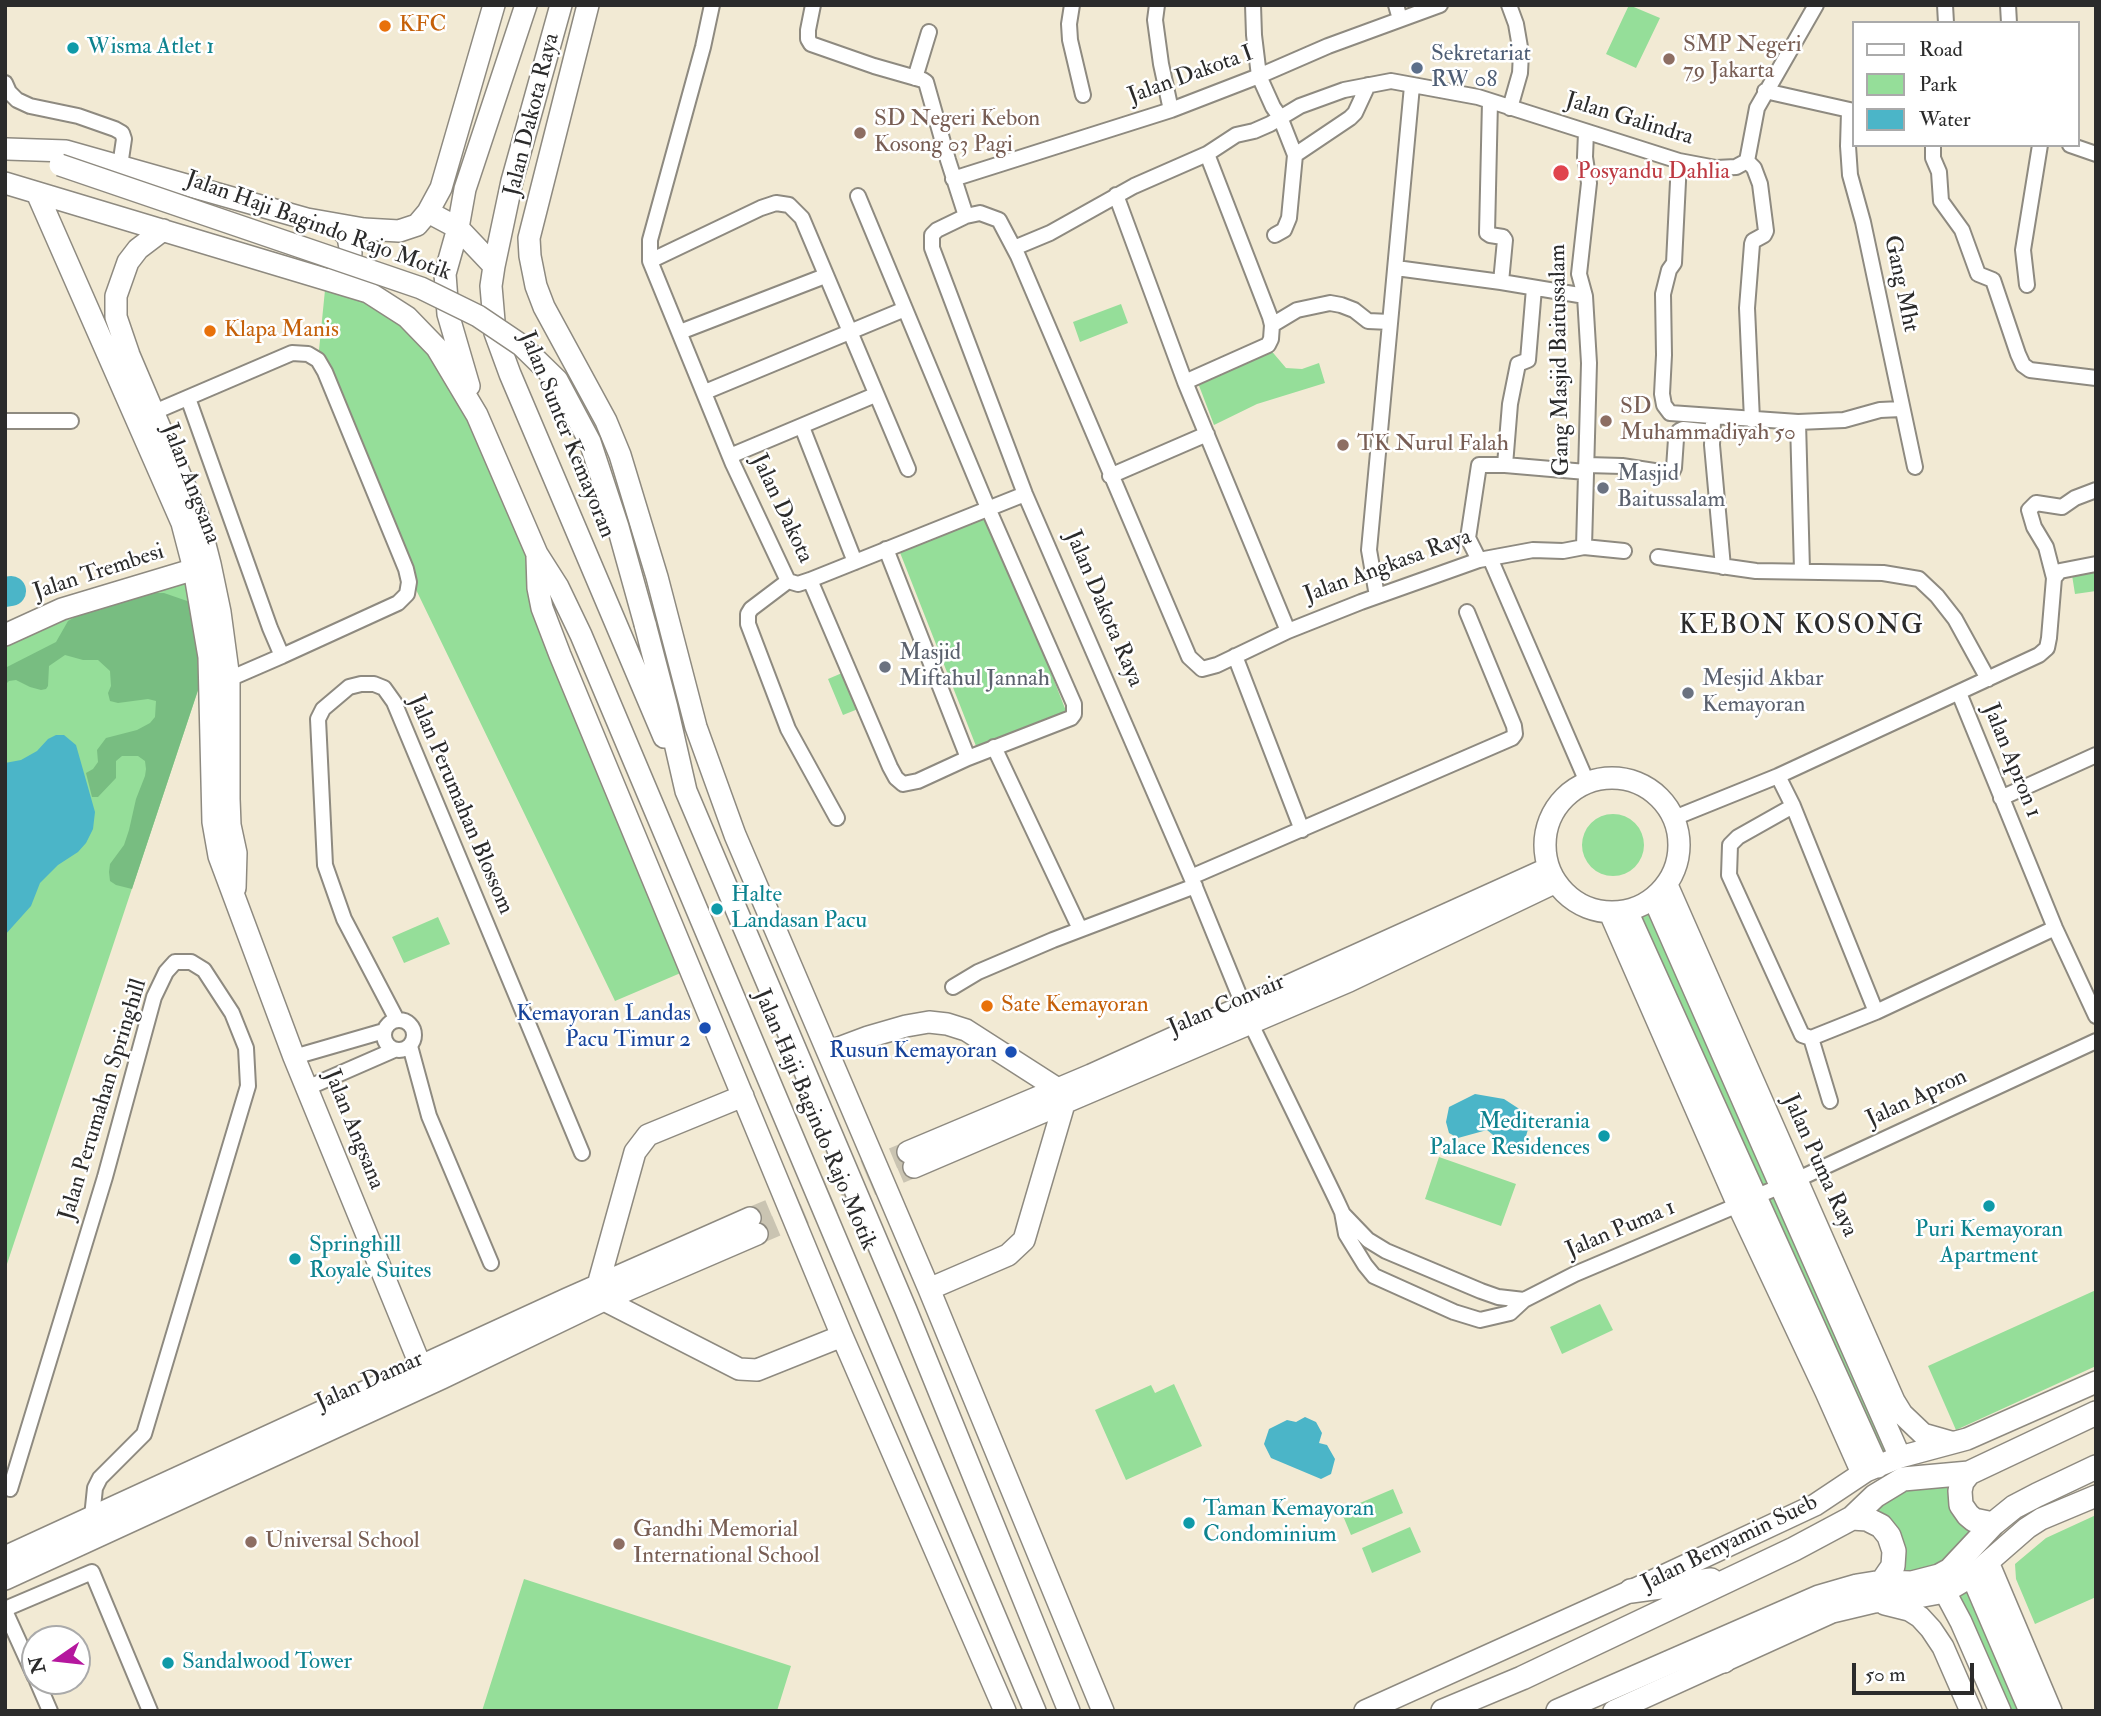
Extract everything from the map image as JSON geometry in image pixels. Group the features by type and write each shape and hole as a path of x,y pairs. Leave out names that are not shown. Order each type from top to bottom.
{"main road":[{"path":"6,149 66,150 307,219 338,226 399,231 417,225 428,212 440,188 494,5"},
{"path":"477,415 448,314 445,274 458,228 465,189 526,5"},
{"name":"Jalan Sunter Kemayoran","path":"561,5 512,181 494,266 491,286 495,334 686,790"},
{"name":"Jalan Dakota Raya","path":"528,238 587,5"},
{"path":"517,33 551,41"},
{"path":"454,142 485,128"},
{"name":"Jalan Haji Bagindo Rajo Motik","path":"6,149 421,288 478,316 521,345 557,380 590,442 618,527 653,653 686,790 906,1310 1069,1711"},
{"name":"Jalan Haji Bagindo Rajo Motik","path":"5,183 368,292 407,317 437,348 477,415 537,554 558,587 581,635 1035,1711"},
{"name":"Jalan Angsana","path":"37,193 220,612 229,680 230,824 236,852 234,893"},
{"path":"428,212 458,228 494,266"},
{"path":"326,280 340,274 351,253 348,237 338,226"},
{"name":"Jalan Angsana","path":"163,230 138,249 128,262 118,286 115,307 123,341 198,517 209,657 213,827 219,856 294,1057 425,1375"},
{"name":"Jalan Haji Bagindo Rajo Motik","path":"528,238 536,286 544,307 606,421 620,455 657,577 696,727 735,835 929,1289 1103,1711"},
{"name":"Jalan Haji Bagindo Rajo Motik","path":"537,554 538,588 551,632 842,1336 1005,1711"},
{"name":"Jalan Trembesi","path":"5,635 62,609 202,567"},
{"name":"Jalan Haji Bagindo Rajo Motik","path":"653,653 696,727"},
{"path":"1616,778 1637,783 1656,794 1674,818 1679,834 1675,870 1661,892 1637,908 1619,912 1595,911 1569,897 1552,875 1545,842 1551,817 1566,796 1587,782 1616,778"},
{"name":"Jalan Convair","path":"911,1160 1247,1014 1349,981 1552,875"},
{"name":"Jalan Puma Raya","path":"1661,892 1789,1183 1900,1457"},
{"path":"1619,912 1870,1470"},
{"path":"828,1052 906,1026 929,1022 947,1024 966,1030 1061,1096 1024,1240 1008,1255 929,1289"},
{"path":"743,1096 648,1135 635,1152 601,1293 738,1369 757,1370 842,1336"},
{"name":"Jalan Puma Raya","path":"1789,1183 1902,1415 1923,1434 1951,1441"},
{"name":"Jalan Damar","path":"5,1557 140,1506 601,1293 753,1226"},
{"path":"906,1310 965,1380"},
{"name":"Jalan Benyamin Sueb","path":"1364,1711 1815,1505 1870,1470 1900,1457 1967,1438 2096,1382"},
{"name":"Jalan Benyamin Sueb","path":"1443,1711 1522,1678 1794,1549 1852,1518 1875,1496 1903,1479 1969,1473 2096,1413"},
{"path":"880,1424 922,1441"},
{"path":"1614,1711 1878,1592 1939,1576 1950,1570 1993,1524 2014,1507 2096,1467"},
{"path":"1969,1473 1962,1482 1961,1505 1974,1520 1993,1524"},
{"path":"1558,1711 1819,1597 1857,1586 1878,1592 1948,1598 1979,1576 2027,1528 2041,1518 2096,1496"},
{"name":"Jalan Damar","path":"5,1579 82,1529 140,1506"},
{"path":"1852,1518 1867,1519 1881,1526 1889,1536 1894,1551 1893,1566 1878,1592"},
{"path":"1979,1576 2030,1711"},
{"path":"1979,1576 2051,1711"},
{"path":"1631,1591 1732,1577"},
{"path":"1878,1592 1909,1610 1931,1629 1943,1647 1971,1711"},
{"path":"1948,1598 2000,1711"},
{"path":"1676,1658 1724,1661"}],"street":[{"name":"Jalan Dakota","path":"712,5 704,47 650,240 650,261 730,456 788,581 798,584 810,580 1025,494"},
{"path":"813,5 808,30 811,44 926,82 966,216 980,214 999,220 1014,248 1110,475 1207,434"},
{"path":"1072,5 1070,40 1083,94"},
{"path":"1157,5 1155,20 1171,110"},
{"path":"1253,5 1259,76 1280,117 1295,155 1289,218 1284,230 1275,235"},
{"name":"Jalan Dakota I","path":"953,179 1171,110 1259,76 1398,12 1440,5"},
{"path":"1509,5 1521,52 1520,74 1510,108"},
{"path":"1752,420 1746,308 1752,244 1766,231 1760,184 1754,168 1747,161 1757,108 1816,5"},
{"path":"915,78 929,32"},
{"name":"Jalan Galindra","path":"1014,248 1049,233 1116,195 1207,155 1236,135 1254,131 1300,106 1343,90 1391,81 1490,101 1679,161 1716,168 1736,167 1747,161"},
{"path":"5,83 17,100 30,106 78,116 116,129 124,139 120,166"},
{"path":"1295,155 1350,118 1368,85"},
{"path":"1377,596 1369,550 1412,86"},
{"path":"1765,92 1852,111"},
{"path":"1490,101 1487,233 1505,240 1501,282"},
{"name":"Gang Mht","path":"1852,111 1847,146 1850,175 1863,222 1915,467"},
{"name":"Gang Masjid Baitussalam","path":"1584,547 1589,363 1585,296 1579,274 1589,183 1585,157 1586,132"},
{"path":"1933,147 1933,158 1939,172 1941,201 1962,230 1978,274 1993,280 2024,365 2030,370 2096,378"},
{"path":"2027,285 2023,250 2040,147"},
{"path":"2076,147 2096,154"},
{"path":"1185,382 1268,345 1272,325 1207,155"},
{"path":"1679,161 1674,263 1669,270 1663,294 1664,405 1674,414 1798,422 1844,420 1880,410 1901,409"},
{"path":"1116,195 1185,382 1288,631"},
{"path":"810,580 896,778 903,784 909,785 994,747 1071,718 1075,710 858,196"},
{"path":"650,261 761,208 776,203 789,205 802,218 908,469"},
{"name":"Jalan Dakota Raya","path":"966,216 937,230 930,242 932,248 1025,494 1193,881 1247,1014"},
{"path":"1396,268 1585,296"},
{"path":"680,332 825,276"},
{"path":"1505,465 1510,404 1517,364 1528,360 1534,288"},
{"path":"1272,325 1297,310 1330,303 1354,310 1368,321 1390,322"},
{"path":"705,392 905,309"},
{"path":"152,413 292,353 309,354 318,360 325,372 410,582 407,594 398,603 229,680"},
{"path":"730,456 875,395"},
{"path":"188,398 282,656"},
{"path":"1714,416 1723,567"},
{"path":"5,421 71,421"},
{"path":"1798,422 1802,570"},
{"path":"802,427 855,562"},
{"path":"1624,551 1584,547 1563,551 1533,550 1485,559 1468,538 1479,465 1587,468 1622,466 1667,473 1674,468 1675,439 1679,431 1713,432"},
{"name":"Jalan Angkasa Raya","path":"1110,475 1189,657 1202,669 1377,596 1485,559 1587,782"},
{"path":"1959,693 2039,655 2047,648 2054,578 2046,547 2034,527 2029,510 2036,503 2062,508 2076,498 2096,490"},
{"path":"886,549 968,758"},
{"path":"1657,557 1756,570 1891,574 1919,579 1955,619 1988,679"},
{"path":"2054,578 2060,571 2096,564"},
{"path":"788,581 751,609 748,624 788,729 837,818"},
{"path":"953,987 978,972 1193,881 1512,738 1515,734 1513,724 1467,612"},
{"path":"1235,656 1302,830"},
{"name":"Jalan Perumahan Blossom","path":"397,1020 344,919 324,865 318,719 323,709 349,688 360,684 374,684 384,688 394,702 582,1153"},
{"name":"Jalan Apron 1","path":"1674,818 1778,776 1959,693 2055,928 2096,1016"},
{"path":"994,747 1080,929"},
{"path":"2001,798 2096,755"},
{"path":"1778,776 1793,806 1876,1012"},
{"path":"1793,806 1738,837 1730,845 1729,874 1802,1035 1811,1038 1876,1012 2055,928"},
{"name":"Jalan Perumahan Springhill","path":"10,1489 105,1177 155,998 166,972 175,962 191,962 204,970 232,1013 246,1048 248,1086 144,1434 100,1478 82,1529"},
{"name":"Jalan Puma 1","path":"1247,1014 1342,1212 1346,1234 1357,1253 1374,1276 1454,1312 1480,1320 1510,1313 1524,1300 1575,1274 1748,1200"},
{"path":"307,1088 394,1050 402,1051 410,1046 414,1040 414,1032 411,1025 404,1021 397,1020 388,1024 384,1031 386,1043 394,1050"},
{"path":"294,1057 384,1031"},
{"path":"1811,1038 1830,1101"},
{"name":"Jalan Apron","path":"1748,1200 2096,1041"},
{"path":"410,1046 429,1116 491,1263"},
{"name":"Jalan Puma 1","path":"1342,1212 1368,1240 1386,1251 1481,1292 1524,1300"},
{"path":"21,1646 5,1610 92,1572 150,1711"}],"green space":[{"path":"1629,5 1660,18 1636,68 1606,54"},
{"path":"326,280 368,292 437,348 537,554 542,609 690,969 615,1001 406,569 318,360"},
{"path":"1121,304 1128,323 1080,342 1073,322"},
{"path":"1269,348 1286,368 1302,369 1319,363 1325,383 1257,404 1214,425 1198,383"},
{"path":"989,514 1066,711 976,746 899,550"},
{"path":"194,569 209,657 5,1270 5,635"},
{"path":"2096,571 2096,591 2075,594 2072,575"},
{"path":"148,593 164,593 193,603 209,657 132,889 110,881 109,872 110,864 124,845 129,830 145,776 145,761 138,756 122,756 116,761 116,778 98,797 92,797 86,773 98,762 97,750 106,738 137,730 150,723 155,717 156,701 110,701 110,671 98,660 83,660 65,655 49,666 48,686 41,690 16,680 5,685 5,668 56,642 68,621 75,617 118,600"},
{"path":"842,673 858,709 843,715 828,679"},
{"path":"1613,814 1635,823 1644,845 1635,867 1613,876 1591,867 1582,845 1591,823"},
{"path":"1646,904 1900,1457 1866,1471 1627,911"},
{"path":"438,917 450,944 404,963 392,937"},
{"path":"1439,1157 1516,1184 1501,1226 1425,1199"},
{"path":"2096,1290 2096,1366 1956,1430 1928,1366"},
{"path":"1600,1304 1613,1330 1562,1354 1550,1327"},
{"path":"1174,1384 1202,1446 1126,1480 1095,1410 1151,1385 1155,1393"},
{"path":"1944,1474 1993,1524 1960,1561 1882,1582 1889,1536 1852,1518 1875,1496"},
{"path":"1393,1489 1403,1513 1351,1535 1341,1511"},
{"path":"2096,1515 2096,1597 2035,1624 2016,1579 2015,1564 2046,1538"},
{"path":"1410,1527 1421,1552 1372,1573 1362,1548"},
{"path":"1972,1576 2030,1711 1990,1711 1946,1606"},
{"path":"524,1579 791,1666 777,1711 482,1711"}],"water":[{"path":"56,735 64,735 76,745 95,812 93,829 78,852 58,865 40,883 31,906 5,935 5,763 21,760"},
{"path":"1475,1094 1504,1099 1524,1112 1529,1126 1524,1143 1510,1149 1487,1130 1458,1138 1449,1133 1446,1122 1449,1107"},
{"path":"1305,1417 1316,1422 1322,1433 1319,1443 1327,1445 1335,1459 1331,1474 1321,1479 1271,1458 1264,1444 1269,1429 1287,1420 1296,1422"}],"waterway":[{"path":"5,592 11,591"}],"tunnel":[{"path":"750,1218 908,1152"},
{"path":"757,1234 914,1167"}],"place":[{"name":"KFC","path":"385,26"},
{"name":"Wisma Atlet 1","path":"73,48"},
{"name":"SMP Negeri 79 Jakarta","path":"1669,59"},
{"name":"Sekretariat RW 08","path":"1417,68"},
{"name":"SD Negeri Kebon Kosong 03 Pagi","path":"860,133"},
{"name":"Posyandu Dahlia","path":"1561,173"},
{"name":"Klapa Manis","path":"210,331"},
{"name":"SD Muhammadiyah 50","path":"1606,421"},
{"name":"TK Nurul Falah","path":"1343,445"},
{"name":"Masjid Baitussalam","path":"1603,488"},
{"name":"Masjid Miftahul Jannah","path":"885,667"},
{"name":"Mesjid Akbar Kemayoran","path":"1688,693"},
{"name":"Halte Landasan Pacu","path":"717,909"},
{"name":"Sate Kemayoran","path":"987,1006"},
{"name":"Kemayoran Landas Pacu Timur 2","path":"705,1028"},
{"name":"Rusun Kemayoran","path":"1011,1052"},
{"name":"Mediterania Palace Residences","path":"1604,1136"},
{"name":"Puri Kemayoran Apartment","path":"1989,1206"},
{"name":"Springhill Royale Suites","path":"295,1259"},
{"name":"Taman Kemayoran Condominium","path":"1189,1523"},
{"name":"Universal School","path":"251,1542"},
{"name":"Gandhi Memorial International School","path":"619,1544"},
{"name":"Sandalwood Tower","path":"168,1663"}],"district":[{"name":"KEBON KOSONG","path":"1802,627"}]}
